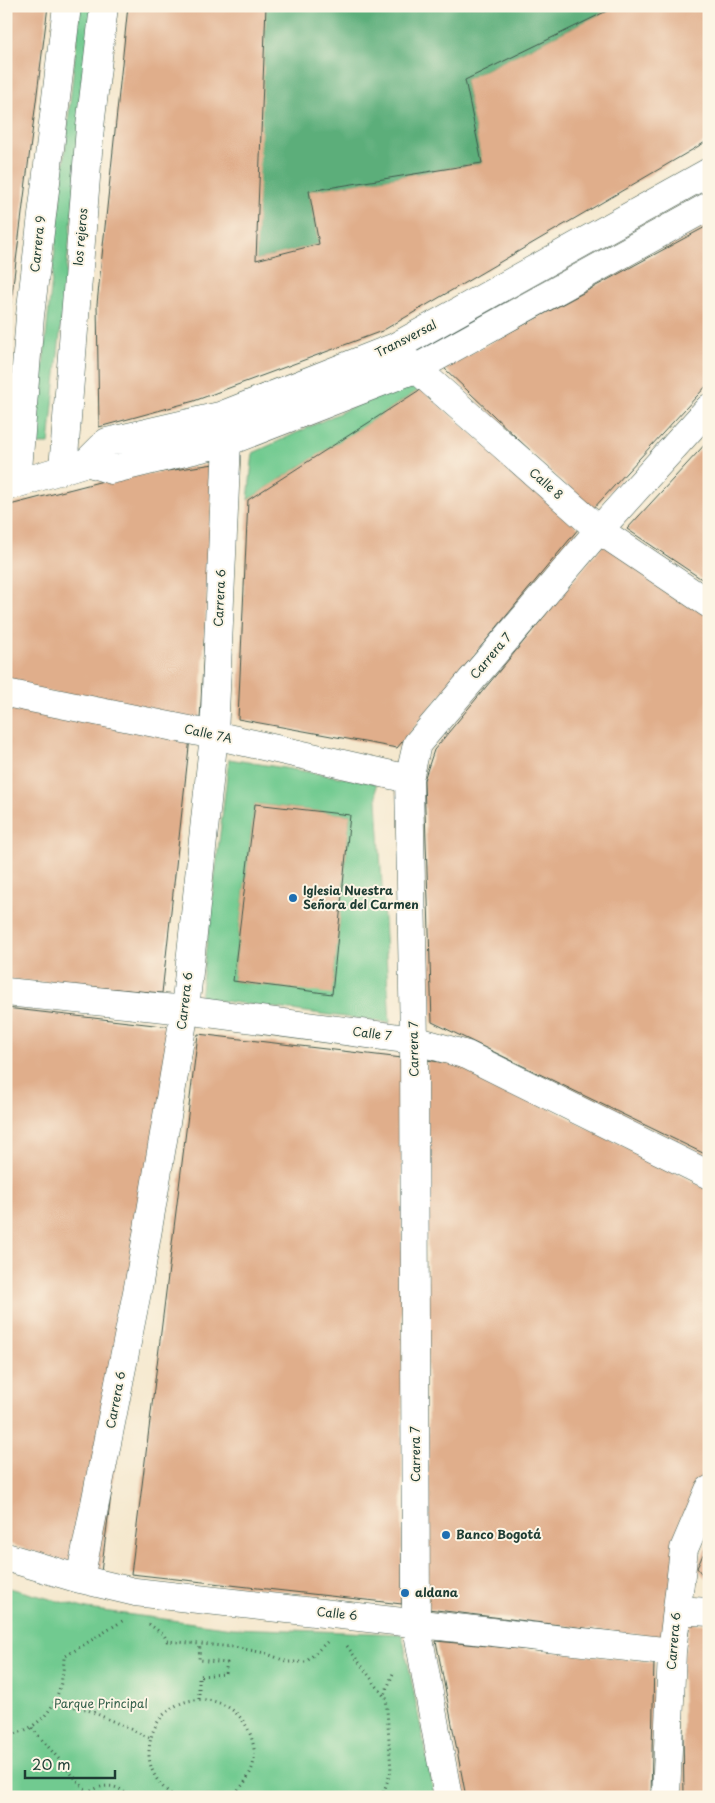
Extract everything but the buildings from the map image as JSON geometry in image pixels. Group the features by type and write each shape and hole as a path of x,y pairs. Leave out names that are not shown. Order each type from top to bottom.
{"street":[{"name":"Carrera 9","path":"12,485 30,316 68,6"},
{"name":"los rejeros","path":"75,465 90,127 104,6"},
{"name":"Transversal","path":"12,485 75,465 107,442 220,416 395,347 709,172"},
{"path":"75,465 111,470 227,442 415,369 709,206"},
{"name":"Calle 8","path":"395,347 415,369 599,530 709,604"},
{"name":"Carrera 7","path":"448,1797 416,1622 414,1040 409,779 418,744 599,530 709,408"},
{"name":"Carrera 6","path":"80,1579 140,1282 184,1010 214,735 227,442 220,416"},
{"name":"Calle 7A","path":"6,694 214,735 409,779"},
{"name":"Calle 7","path":"6,992 184,1010 414,1040 467,1055 709,1175"},
{"name":"Carrera 6","path":"666,1797 672,1652 684,1549 709,1490"},
{"name":"Calle 6","path":"6,1557 80,1579 135,1592 672,1652"},
{"path":"677,1610 709,1612"}],"path":[{"path":"6,1736 32,1728 55,1703 59,1694 64,1657 131,1614"},
{"path":"147,1623 164,1635 167,1641 266,1653 288,1662 306,1662 328,1641 336,1642"},
{"path":"353,1642 344,1642 384,1696 386,1693"},
{"path":"198,1699 199,1676 225,1674 227,1663 199,1660 200,1644"},
{"path":"382,1797 391,1771 386,1693 397,1664"},
{"path":"175,1797 166,1791 155,1777 149,1760 150,1738 155,1726 166,1712 181,1702 198,1699 216,1700 232,1708 244,1719 252,1735 255,1752 252,1769 244,1784 229,1797"},
{"path":"55,1703 86,1709 150,1738"},
{"path":"32,1728 88,1793"},
{"path":"84,1797 98,1786 108,1785 117,1787 129,1797"}],"green space":[{"path":"80,6 93,6 49,444 35,444"},
{"path":"264,6 617,6 465,80 482,163 309,191 319,244 256,260"},
{"path":"408,381 421,389 248,500 253,453"},
{"path":"229,759 376,783 390,1023 200,998","holes":["255,804 350,815 332,993 233,981"]},
{"name":"Parque Principal","path":"6,1587 87,1609 232,1628 402,1634 435,1797 6,1797"}],"place":[{"name":"Iglesia Nuestra Señora del Carmen","path":"293,898"},
{"name":"Banco Bogotá","path":"446,1535"},
{"name":"aldana","path":"405,1593"}]}
